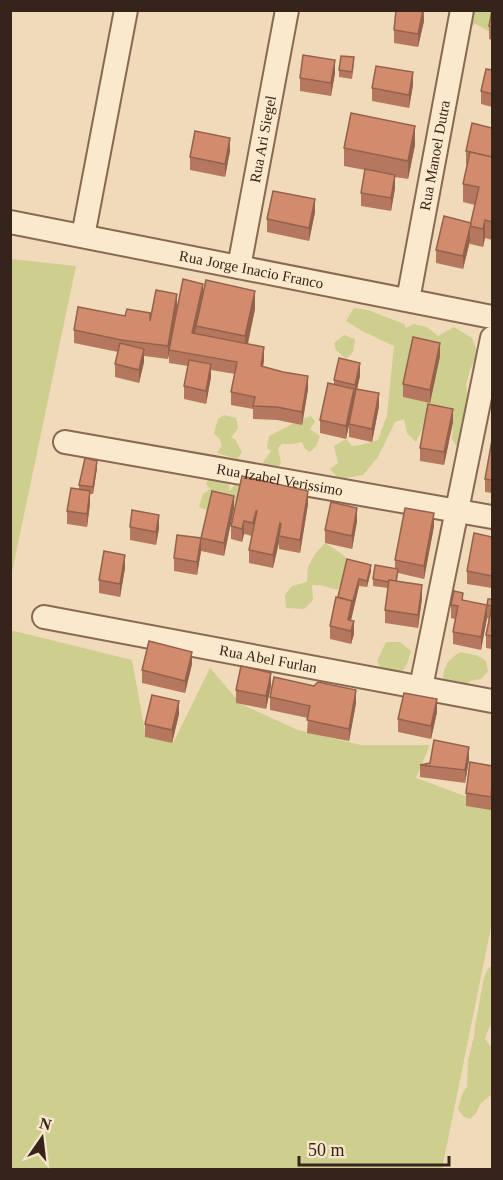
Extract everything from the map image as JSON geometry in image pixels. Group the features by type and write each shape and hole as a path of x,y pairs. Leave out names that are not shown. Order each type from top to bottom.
{"street":[{"path":"83,236 126,10"},
{"name":"Rua Ari Siegel","path":"239,267 287,10"},
{"name":"Rua Manoel Dutra","path":"408,300 462,10"},
{"name":"Rua Jorge Inacio Franco","path":"10,222 492,317"},
{"path":"422,687 492,338"},
{"name":"Rua Izabel Verissimo","path":"65,442 492,517"},
{"name":"Rua Abel Furlan","path":"44,617 492,701"}],"green space":[{"path":"467,11 489,11 492,14 490,32 476,24 463,28"},
{"path":"10,259 76,266 11,577"},
{"path":"354,308 368,310 404,324 406,328 414,324 427,327 438,336 454,327 472,338 478,354 466,385 469,401 466,435 457,447 452,439 453,422 428,418 416,442 407,433 404,419 395,422 378,457 363,475 339,479 330,469 338,463 334,446 346,439 352,446 378,440 387,415 394,346 346,321"},
{"path":"344,335 355,339 353,352 346,359 336,350 334,343"},
{"path":"224,415 236,418 238,428 231,438 235,439 242,452 237,459 217,453 222,446 214,433 218,419"},
{"path":"311,416 315,422 310,429 320,436 316,446 310,452 305,449 302,442 282,444 278,448 281,463 276,470 265,469 263,462 271,451 267,448 269,436"},
{"path":"213,471 230,479 229,491 237,483 251,480 241,501 234,507 213,511 199,507 203,494 210,489 206,484"},
{"path":"325,543 347,559 343,582 337,590 312,585 313,600 304,609 286,608 285,595 292,586 307,582 308,567 315,554"},
{"path":"10,630 132,660 146,737 173,743 210,668 241,704 298,730 361,745 430,745 416,778 492,806 492,922 442,1169 11,1169"},
{"path":"386,642 400,642 411,651 407,664 399,677 383,673 377,661"},
{"path":"461,652 478,656 486,661 488,671 481,679 470,681 465,687 443,678 448,662"},
{"path":"492,965 492,1020 485,1039 490,1046 492,1045 492,1094 480,1104 477,1112 470,1119 463,1116 458,1109 462,1094 467,1087 468,1060 484,977"}],"building":[{"path":"396,10 423,10 418,34 394,30"},
{"path":"492,10 492,27 489,26"},
{"path":"303,55 335,60 331,83 300,78"},
{"path":"341,56 354,57 352,72 339,70"},
{"path":"376,66 413,72 409,95 372,88"},
{"path":"486,69 492,70 492,94 481,91"},
{"path":"351,113 415,126 408,161 344,148"},
{"path":"472,123 492,128 492,157 466,151"},
{"path":"195,131 230,138 225,164 190,157"},
{"path":"470,152 492,157 492,222 485,220 483,229 470,226 479,187 463,184"},
{"path":"365,169 395,175 391,198 361,193"},
{"path":"273,191 315,199 309,228 267,219"},
{"path":"444,216 471,223 463,256 436,250"},
{"path":"183,279 203,284 192,333 264,347 261,366 308,376 302,412 277,407 253,406 255,397 231,392 237,362 169,350"},
{"path":"206,280 255,291 245,336 196,326"},
{"path":"156,290 177,294 168,346 121,340 74,330 78,307 125,316 127,309 150,313 150,321"},
{"path":"413,337 440,343 430,390 403,384"},
{"path":"120,343 144,349 139,370 115,364"},
{"path":"339,358 360,363 355,385 334,380"},
{"path":"189,360 211,364 206,391 184,386"},
{"path":"328,383 354,389 346,426 320,420"},
{"path":"356,389 379,393 372,429 349,424"},
{"path":"428,404 453,409 444,452 420,448"},
{"path":"492,440 492,480 485,479"},
{"path":"85,458 97,461 93,487 79,485"},
{"path":"242,476 308,491 300,540 279,536 280,523 273,555 249,550 257,511 253,523 244,521 242,529 231,526"},
{"path":"71,488 90,491 87,514 67,511"},
{"path":"212,491 234,496 224,543 201,538"},
{"path":"331,502 357,508 352,536 325,530"},
{"path":"405,508 434,513 424,566 395,560"},
{"path":"132,510 159,515 156,532 130,527"},
{"path":"474,533 492,537 492,576 467,571"},
{"path":"177,535 201,538 197,562 174,558"},
{"path":"104,551 125,555 120,584 99,580"},
{"path":"347,559 371,565 367,581 359,579 352,604 352,601 338,597"},
{"path":"375,565 398,569 396,581 373,579"},
{"path":"389,580 422,585 418,615 385,610"},
{"path":"454,591 463,593 462,600 487,605 481,637 453,632 458,606 451,605"},
{"path":"336,597 352,601 348,620 354,621 351,631 330,626"},
{"path":"488,599 492,599 492,606 487,605"},
{"path":"492,606 492,636 486,635"},
{"path":"149,641 192,652 185,681 142,670"},
{"path":"241,666 271,673 266,696 236,690"},
{"path":"274,677 314,686 318,682 356,690 349,729 307,720 310,706 270,697"},
{"path":"404,693 437,699 431,726 398,719"},
{"path":"152,695 179,701 172,730 145,724"},
{"path":"434,740 469,747 465,770 420,765 430,763"},
{"path":"470,762 492,766 491,797 466,793"}]}
